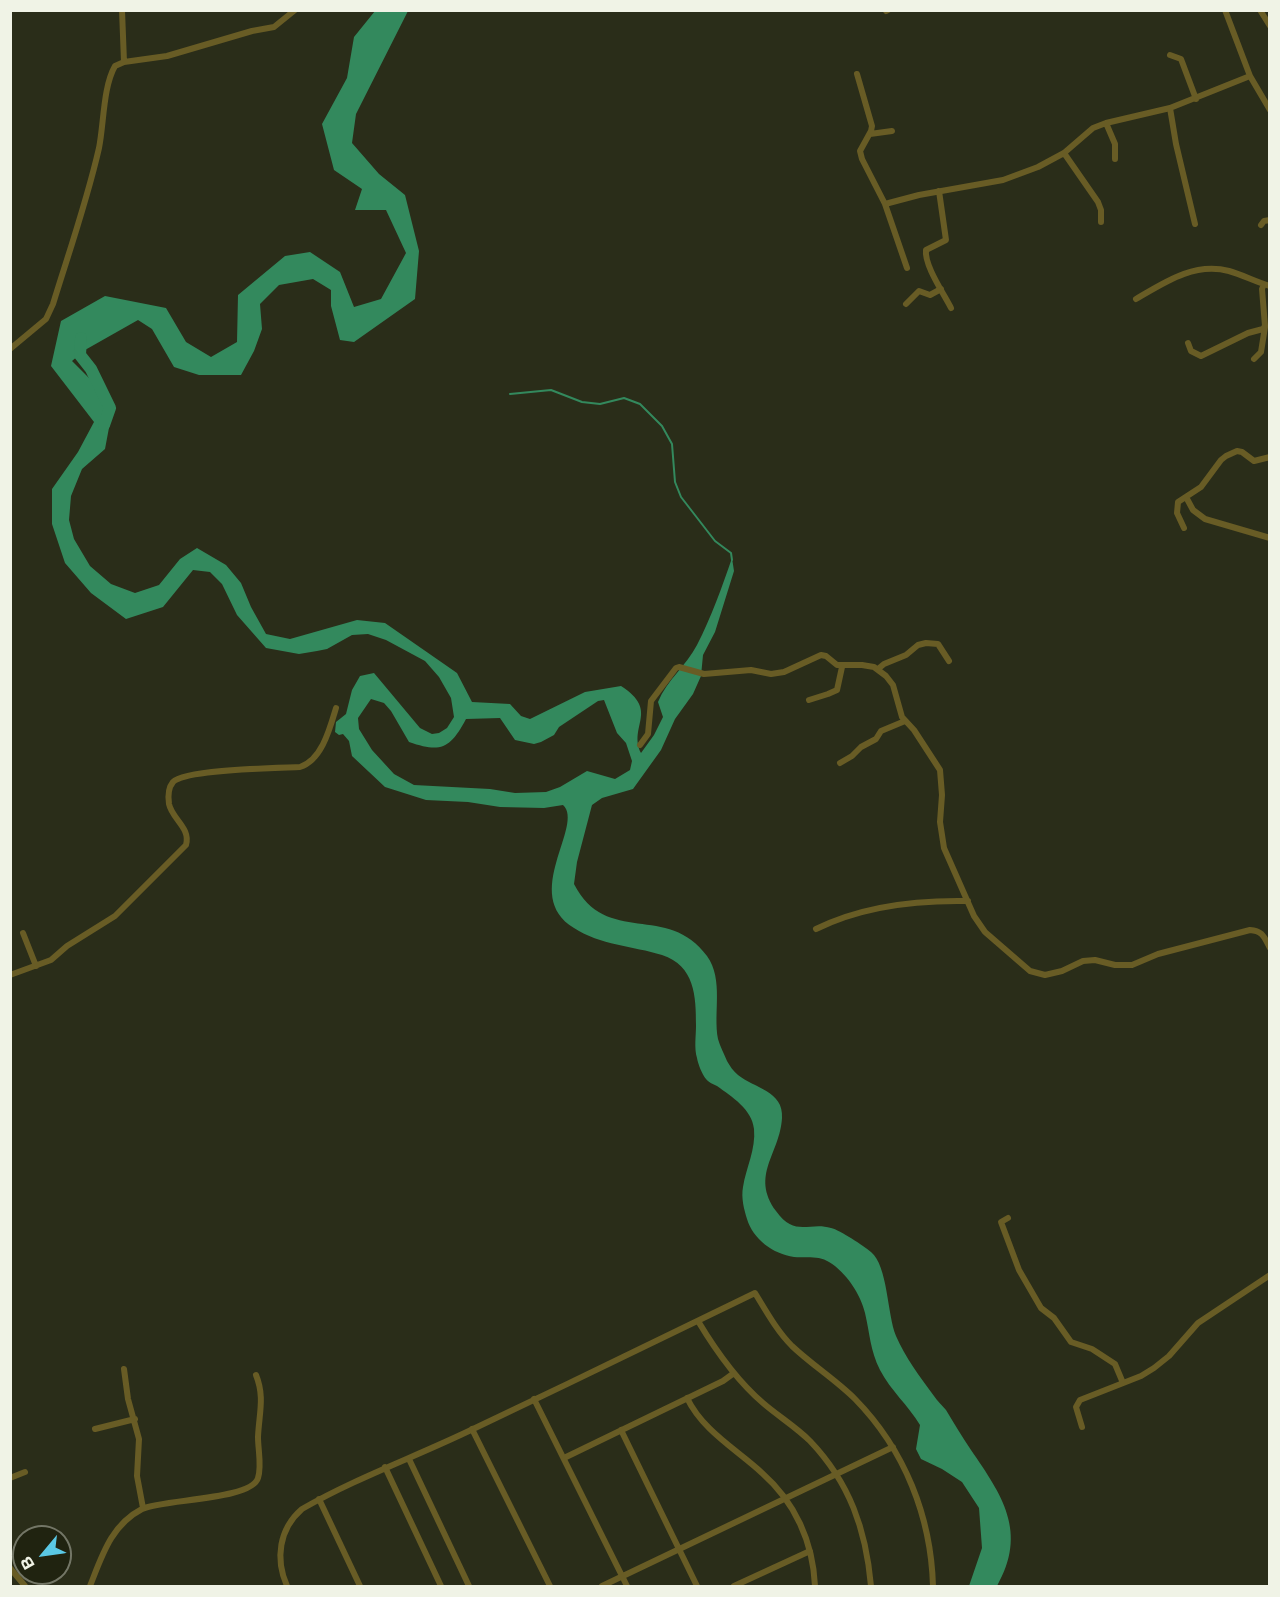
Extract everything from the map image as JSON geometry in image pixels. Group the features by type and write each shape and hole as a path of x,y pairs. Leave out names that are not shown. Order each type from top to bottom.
{"street":[{"path":"122,10 124,62"},
{"path":"10,350 40,325 51,310 96,160 110,76 115,66 124,62 167,56 252,31 274,27 295,10"},
{"path":"1225,10 1250,76 1269,110"},
{"path":"1260,10 1269,26"},
{"path":"1170,55 1181,59 1196,99"},
{"path":"857,74 872,126 860,151 862,159 885,204 907,268"},
{"path":"885,204 939,191 1003,180 1038,167 1064,153 1094,128 1170,108 1250,76"},
{"path":"1170,108 1195,224"},
{"path":"1106,123 1115,144 1115,159"},
{"path":"870,134 891,131"},
{"path":"1064,153 1098,202 1101,222"},
{"path":"939,191 946,240 925,252 951,308"},
{"path":"1261,225 1264,221 1269,220"},
{"path":"1136,299 1170,279 1202,268 1226,270 1267,285"},
{"path":"1254,359 1261,352 1265,326 1262,289 1267,285"},
{"path":"906,304 919,291 930,295 941,289"},
{"path":"1188,343 1191,351 1201,356 1248,333 1260,331 1265,326"},
{"path":"1184,528 1178,517 1177,505 1180,500 1201,487 1221,460 1237,452 1242,452 1254,461 1269,457"},
{"path":"1186,497 1193,510 1205,519 1269,538"},
{"path":"878,669 926,642 938,644 949,661"},
{"path":"640,745 648,734 651,701 679,667 704,674 751,670 777,674 821,655 842,667 871,665 893,685 905,722 914,730 940,770 942,795 940,822 944,848 974,916 985,932 1023,966 1038,974 1054,973 1083,961 1095,960 1115,965 1132,965 1158,954 1250,930 1259,930 1269,948"},
{"path":"809,700 837,690 842,667"},
{"path":"10,975 57,957 67,946 115,916 186,844 186,832 171,810 169,802 169,791 173,782 182,776 308,765 328,733 336,708"},
{"path":"840,763 876,739 881,731 905,722"},
{"path":"816,929 843,917 865,911 937,901 968,901"},
{"path":"22,933 36,966"},
{"path":"1008,1218 1001,1222 1007,1241 1024,1281 1041,1308 1054,1318 1074,1344 1092,1349 1115,1364 1123,1383"},
{"path":"1082,1427 1076,1407 1080,1400 1154,1368 1169,1356 1198,1323 1269,1275"},
{"path":"287,1587 280,1562 280,1546 291,1518 302,1509 385,1467 409,1459 755,1293 791,1345 838,1382 857,1401 893,1448 913,1486 922,1510 928,1535 933,1587"},
{"path":"698,1321 734,1373 763,1403 809,1441 835,1475 851,1502 861,1527 868,1553 871,1587"},
{"path":"124,1369 139,1448 137,1476 143,1508"},
{"path":"564,1458 723,1381 734,1373"},
{"path":"90,1587 118,1526 143,1508 227,1494 250,1488 256,1483 259,1476 258,1437 262,1390 256,1375"},
{"path":"687,1398 694,1411 712,1431 762,1472 796,1514 807,1537 815,1587"},
{"path":"534,1399 627,1587"},
{"path":"95,1429 135,1419"},
{"path":"472,1429 550,1587"},
{"path":"621,1430 697,1587"},
{"path":"602,1587 893,1448"},
{"path":"409,1459 469,1587"},
{"path":"385,1467 441,1587"},
{"path":"10,1478 25,1472"},
{"path":"319,1499 360,1587"},
{"path":"734,1587 810,1551"},
{"path":"10,1568 25,1587"}],"shaded area":[{"path":"375,11 408,11 356,114 352,143 379,174 405,195 419,251 415,299 354,342 340,340 331,306 331,290 313,279 279,285 260,304 262,329 254,351 241,375 199,375 174,367 152,329 138,320 85,350 72,361 99,388 111,417 105,449 82,469 71,496 69,520 74,539 90,566 111,584 135,593 159,585 180,559 197,548 226,565 241,583 266,634 290,639 357,620 385,623 457,673 472,702 510,704 521,716 530,719 585,692 621,686 639,703 641,719 638,743 641,753 663,717 658,702 666,687 697,645 712,613 732,558 734,571 715,632 703,655 701,676 693,694 675,719 661,750 633,789 602,798 592,805 577,862 574,884 587,903 603,914 620,920 674,931 691,940 707,956 712,965 717,986 718,1039 727,1061 738,1075 773,1096 781,1109 780,1131 766,1175 769,1198 776,1211 790,1224 835,1229 863,1246 877,1259 884,1279 893,1327 900,1344 918,1374 946,1410 992,1483 1007,1515 1011,1531 1010,1548 1006,1566 997,1586 969,1586 982,1548 979,1508 962,1482 921,1459 916,1449 920,1425 880,1370 872,1349 863,1306 852,1284 835,1266 825,1260 794,1257 771,1249 759,1239 750,1226 742,1195 754,1144 754,1129 749,1115 740,1104 708,1081 700,1069 696,1050 694,993 687,974 673,960 662,955 606,942 584,934 559,914 553,898 553,880 568,815 563,805 544,808 500,807 468,802 426,800 385,787 352,756 349,741 343,734 339,735 335,732 336,722 346,714 352,690 360,676 374,673 420,728 432,734 447,728 454,717 451,698 439,677 425,661 386,640 368,634 352,635 327,649 299,654 266,648 237,615 222,584 210,572 193,570 163,607 126,619 91,593 65,563 52,524 52,489 78,452 94,422 51,366 61,321 105,296 166,308 186,342 211,357 237,342 238,295 285,256 310,252 340,272 354,307 381,299 406,253 386,210 355,210 362,189 334,170 322,124 347,78 354,37","holes":["371,699 384,703 409,742 437,747 444,746 455,737 466,719 500,718 515,740 534,744 554,735 559,727 598,701 604,700 617,733 626,743 632,761 630,770 615,779 587,771 560,787 546,792 515,793 490,789 414,785 394,774 372,750 359,729 358,718"]}],"waterway":[{"path":"81,338 80,355 91,369 110,408 104,425"},
{"path":"510,394 551,390 582,402 600,404 624,398 640,404 662,426 672,444 675,482 681,497 715,541 731,553 732,560"}]}
